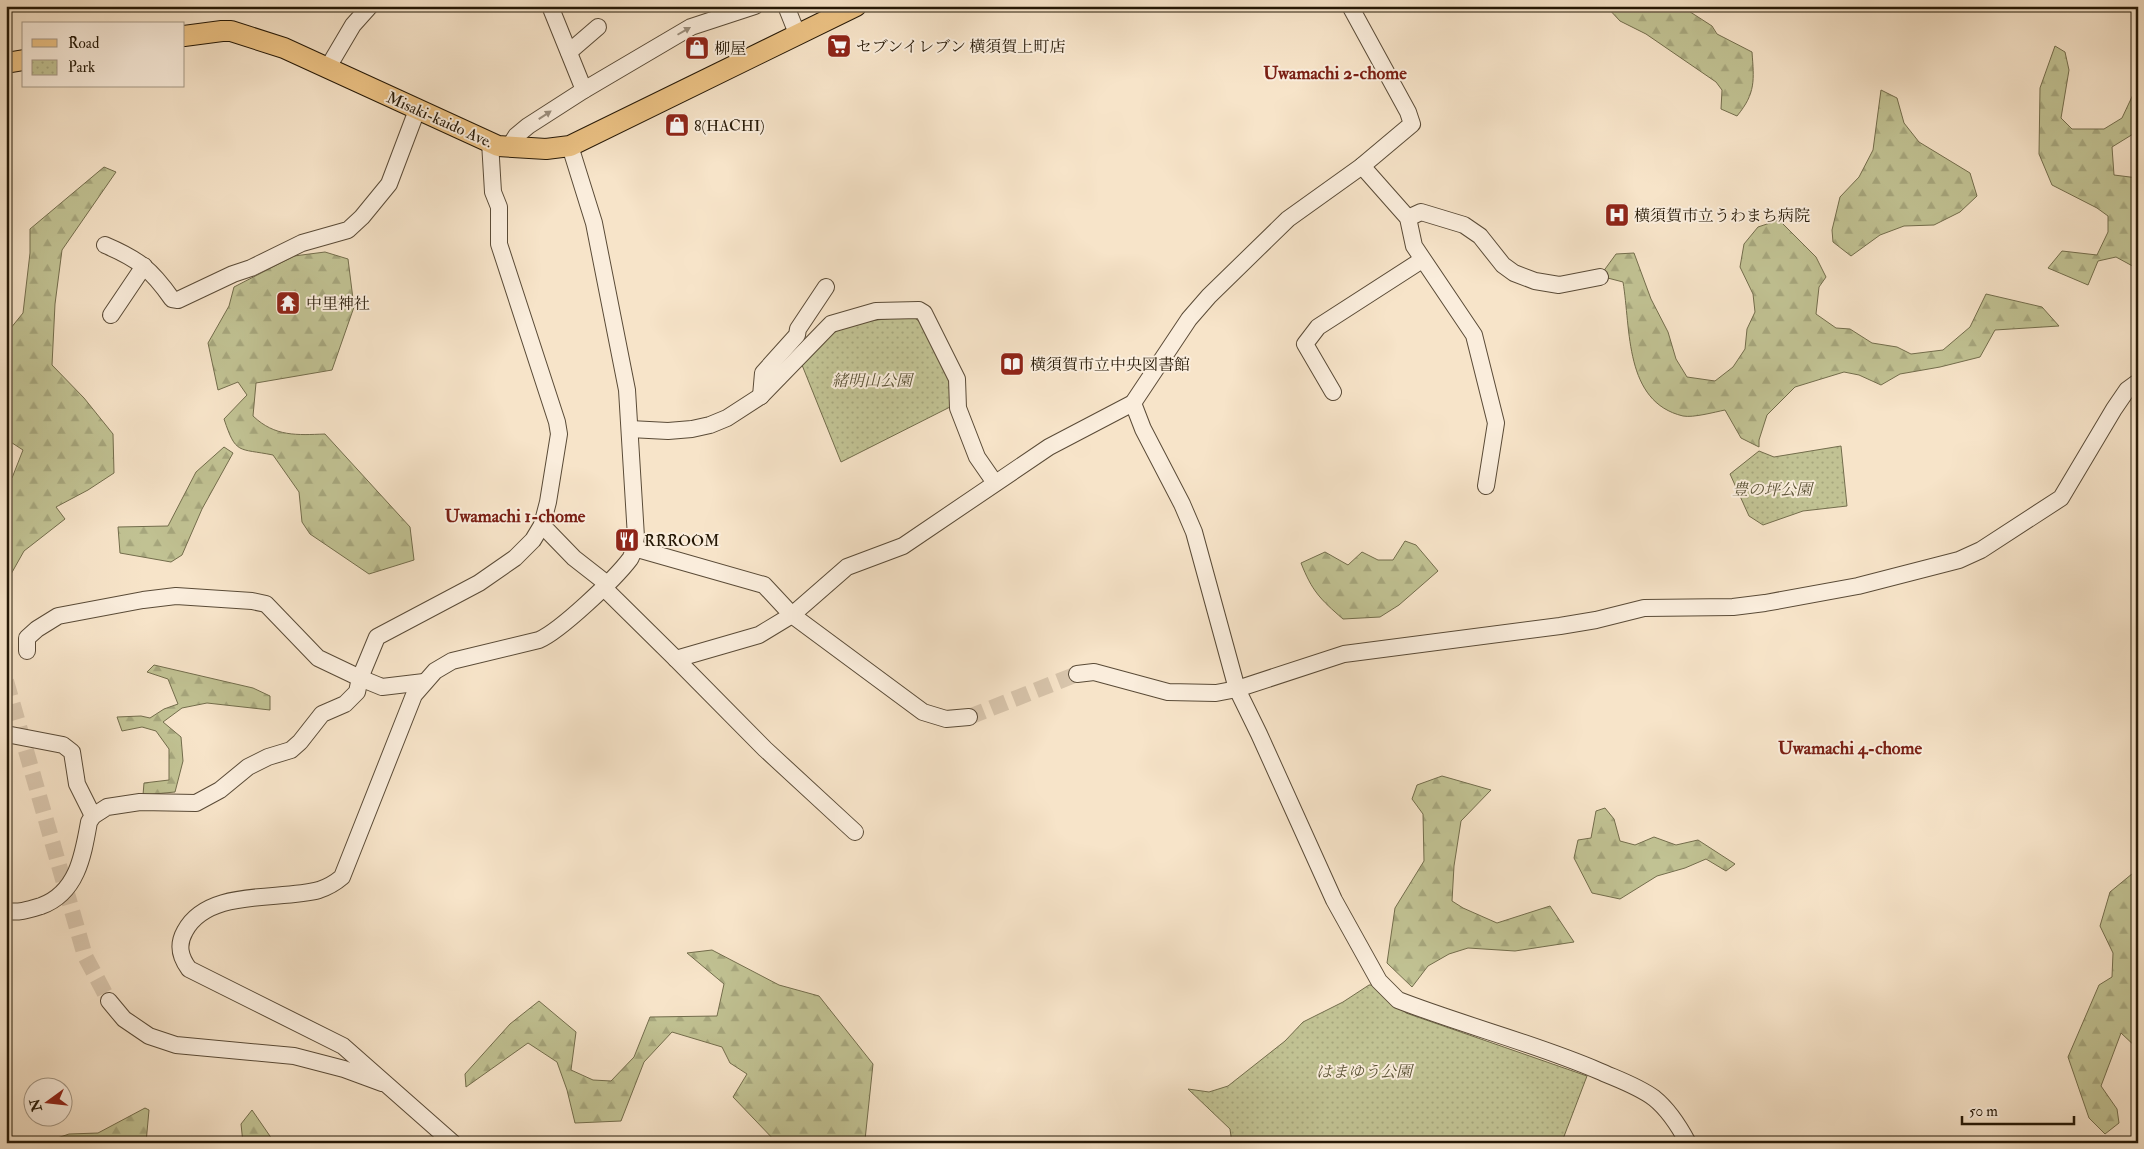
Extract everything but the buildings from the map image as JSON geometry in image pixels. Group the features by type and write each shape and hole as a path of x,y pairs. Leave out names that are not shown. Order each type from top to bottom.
{"main road":[{"name":"Misaki-kaido Ave.","path":"185,36 222,30 231,31 284,48 490,142 509,147 546,149 570,146 856,6"},
{"path":"6,63 22,60"}],"street":[{"path":"327,69 353,25 370,6"},
{"path":"550,6 584,90"},
{"path":"509,147 516,136 528,126 584,90 691,27 755,6"},
{"path":"786,6 798,36"},
{"path":"676,659 759,635 792,615 847,567 903,546 1049,448 1134,403 1189,319 1209,296 1288,219 1362,166 1412,124 1408,112 1350,6"},
{"path":"569,52 598,27"},
{"path":"105,244 133,257 159,280 172,299 178,300 302,243 348,230 362,217 388,184 417,110"},
{"path":"6,912 26,911 50,903 60,896 75,878 89,822 93,816 107,807 140,802 196,803 220,790 248,767 268,757 291,750 300,742 322,714 345,704 357,692 360,678 377,637 479,582 515,558 534,540 542,525 548,502 559,434 557,422 500,244 499,207 493,192 490,142"},
{"path":"453,1143 343,1046 189,970 182,959 180,948 182,936 188,926 207,908 232,902 318,890 334,884 342,877 414,695 424,682 435,671 452,661 539,640 552,634 631,558 636,537 627,390 598,242 570,146"},
{"path":"1362,166 1408,218 1414,246 1474,335 1496,423 1486,486"},
{"path":"1408,218 1421,212 1464,225 1480,236 1503,265 1514,273 1535,281 1559,285 1600,276"},
{"path":"1333,392 1305,344 1318,327 1422,260"},
{"path":"111,315 144,266"},
{"path":"761,396 763,372 797,335 798,329 826,287"},
{"path":"630,429 668,431 710,425 727,418 761,396 831,324 876,311 919,310 924,313 957,379 958,408 977,456 995,483"},
{"path":"1077,674 1094,672 1168,692 1201,693 1237,689 1344,654 1560,626 1596,620 1644,608 1733,607 1765,603 1858,586 1959,560 1981,550 2061,498 2114,409 2127,390 2138,382"},
{"path":"1134,403 1142,429 1182,504 1194,532 1237,689 1334,900 1379,981 1398,1000 1564,1056 1629,1084 1652,1097 1664,1107 1676,1121 1688,1143"},
{"path":"542,525 604,585 765,750 855,832"},
{"path":"634,548 764,585 792,615 922,712 946,719 969,717"},
{"path":"27,651 27,638 37,629 58,616 143,600 176,596 252,600 266,604 318,658 382,687 424,682"},
{"path":"6,734 63,745 72,752 77,784 93,816"},
{"path":"109,1001 124,1019 149,1036 176,1045 294,1056 344,1069 392,1088"}],"green space":[{"path":"1606,6 1681,6 1712,26 1717,34 1752,52 1753,78 1751,93 1737,116 1721,109 1722,90 1716,82 1646,34 1620,21"},
{"path":"2055,46 2065,52 2069,70 2061,118 2072,129 2104,129 2122,118 2138,84 2138,131 2112,147 2114,175 2138,178 2138,269 2116,257 2098,261 2088,285 2048,268 2062,251 2097,255 2108,232 2108,216 2097,208 2052,185 2039,154 2040,88"},
{"path":"1881,90 1897,98 1904,123 1919,142 1970,173 1977,196 1960,212 1934,225 1904,226 1880,235 1851,256 1833,242 1832,230 1840,197 1859,177 1873,150"},
{"path":"104,167 116,172 62,250 55,304 52,365 84,398 113,434 114,473 88,490 56,507 65,519 24,551 6,583 6,482 12,478 23,450 6,439 6,334 23,313 30,253 30,229"},
{"path":"1779,220 1816,257 1826,277 1819,287 1816,314 1836,328 1850,329 1872,343 1897,347 1911,354 1943,350 1970,327 1986,294 2042,307 2059,326 1995,330 1980,357 1900,374 1881,385 1859,375 1844,372 1795,387 1767,415 1759,440 1759,447 1741,438 1725,410 1683,416 1664,408 1650,396 1640,380 1630,341 1623,282 1600,276 1616,254 1634,253 1651,299 1668,332 1676,359 1687,377 1715,381 1733,367 1745,349 1747,329 1755,312 1753,294 1740,267 1744,244 1758,227"},
{"path":"325,252 348,259 354,307 332,370 256,383 253,416 261,423 278,431 296,434 325,434 410,527 414,560 369,574 310,534 302,522 299,492 273,455 245,450 240,448 232,439 224,419 247,395 238,382 218,390 208,343 229,306 234,287 294,256"},
{"name":"緒明山公園","path":"912,316 920,322 951,382 952,406 841,462 802,365 827,337 850,323"},
{"name":"豊の坪公園","path":"1841,446 1847,506 1803,511 1763,525 1749,516 1730,474 1759,451 1774,457"},
{"path":"224,447 233,453 202,509 182,555 171,562 120,553 118,527 168,526 196,472"},
{"path":"1405,541 1416,545 1438,571 1399,605 1380,617 1343,619 1317,594 1301,563 1325,552 1348,565 1362,552 1378,560 1393,560"},
{"path":"154,665 253,688 270,696 270,710 207,703 182,708 163,722 181,737 183,761 175,792 143,795 144,783 169,780 169,749 156,731 142,727 122,731 117,717 141,716 150,718 164,709 178,704 168,679 147,672"},
{"path":"1442,776 1491,790 1461,821 1454,866 1452,901 1497,923 1550,906 1574,942 1515,951 1468,948 1449,954 1428,966 1412,987 1387,963 1395,908 1424,861 1423,814 1412,799 1417,785"},
{"path":"1605,808 1614,819 1620,841 1635,845 1654,837 1676,845 1698,840 1735,864 1726,871 1706,859 1685,868 1657,876 1620,899 1592,893 1574,858 1578,840 1591,838 1596,811"},
{"path":"2138,869 2138,1049 2121,1033 2101,1086 2117,1109 2119,1123 2105,1134 2089,1118 2068,1057 2099,985 2112,977 2113,953 2100,926 2110,892"},
{"path":"712,950 779,985 819,996 873,1064 865,1140 821,1139 796,1143 777,1143 733,1097 747,1074 730,1063 722,1047 672,1032 644,1062 621,1121 575,1123 567,1090 557,1062 528,1043 466,1087 465,1074 510,1024 539,1001 576,1032 571,1070 593,1080 611,1081 634,1057 650,1017 717,1016 724,984 687,953"},
{"name":"はまゆう公園","path":"1369,985 1373,985 1406,1013 1587,1076 1563,1139 1569,1143 1232,1143 1230,1129 1188,1089 1209,1092 1228,1086 1285,1041 1303,1022 1343,1002"},
{"path":"145,1108 149,1110 146,1143 43,1143 69,1134 98,1133"},
{"path":"252,1110 272,1139 272,1143 243,1143 241,1124"}],"tunnel":[{"path":"969,717 1077,674"},
{"path":"6,681 85,956 109,1001"}],"place":[{"name":"セブンイレブン 横須賀上町店","path":"839,46"},
{"name":"柳屋","path":"697,48"},
{"name":"8(HACHI)","path":"677,125"},
{"name":"横須賀市立うわまち病院","path":"1617,215"},
{"name":"中里神社","path":"288,303"},
{"name":"横須賀市立中央図書館","path":"1012,364"},
{"name":"RRROOM","path":"627,540"}],"district":[{"name":"Uwamachi 2-chome","path":"1335,73"},
{"name":"Uwamachi 1-chome","path":"515,516"},
{"name":"Uwamachi 4-chome","path":"1850,748"}]}
